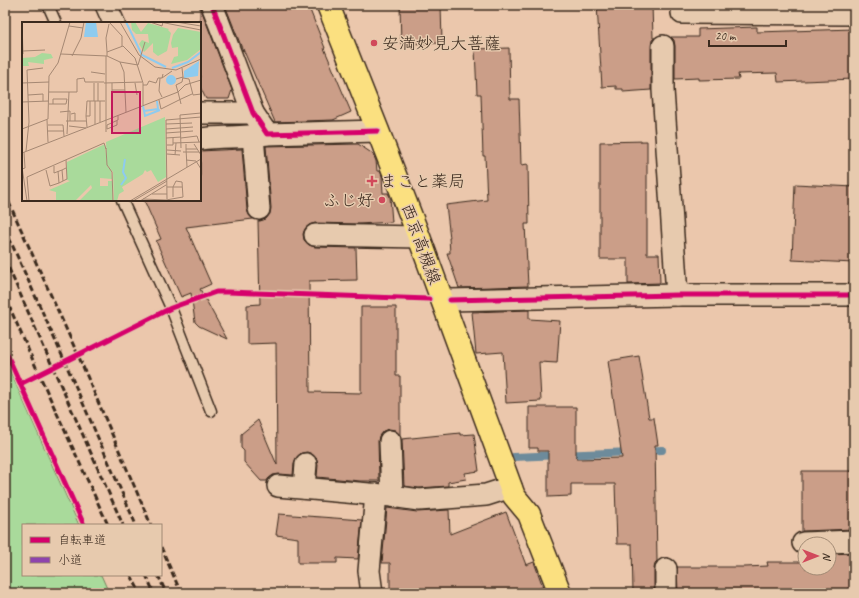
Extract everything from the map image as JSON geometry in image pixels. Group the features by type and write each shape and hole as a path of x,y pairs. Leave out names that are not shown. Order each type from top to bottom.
{"main road":[{"name":"西京高槻線","path":"328,5 419,237 514,496 529,514 560,593"}],"street":[{"path":"106,5 114,22"},
{"path":"212,5 260,135 259,209"},
{"path":"682,16 854,14"},
{"path":"663,46 663,90 677,295"},
{"path":"201,113 252,113"},
{"path":"201,140 214,137 378,131"},
{"path":"315,235 419,237"},
{"path":"450,300 677,295 854,294"},
{"path":"372,593 369,571 384,495 390,441"},
{"path":"304,488 306,464"},
{"path":"278,486 384,495 419,500 486,495 511,488"},
{"path":"837,542 854,541"},
{"path":"666,569 666,593"}],"lane":[{"path":"48,5 56,22"},
{"path":"122,201 171,308 211,411"}],"green space":[{"path":"5,360 79,524 22,524 22,576 101,576 109,593 5,593"}],"building":[{"path":"200,5 232,90 229,99 206,99 201,89"},
{"path":"225,5 308,5 351,112 333,120 275,122 243,49 243,51"},
{"path":"400,5 441,5 442,43 401,44"},
{"path":"597,5 652,5 653,38 655,38 652,40 651,46 651,90 623,92 623,89 616,89 616,86 602,87"},
{"path":"757,27 757,32 854,29 854,79 778,82 777,73 738,74 739,79 675,79 675,46 674,40 671,37 698,37 698,29"},
{"path":"509,48 510,99 519,99 521,165 528,164 529,224 525,224 528,286 459,288 447,253 450,253 450,238 446,205 487,200 485,156 483,156 481,94 477,94 475,49"},
{"path":"647,141 647,254 659,254 660,283 628,284 628,259 600,259 600,142"},
{"path":"358,144 373,154 376,161 377,171 380,171 382,176 383,193 388,193 390,197 392,222 359,224 315,223 309,225 305,229 303,234 304,240 309,245 315,247 356,248 357,280 309,281 310,392 361,393 361,307 396,307 396,376 400,376 400,435 395,430 389,429 383,431 379,436 379,481 360,481 317,477 317,459 312,454 307,452 301,453 296,458 293,475 273,475 267,481 261,481 244,462 244,451 241,448 241,434 258,420 277,465 276,343 247,344 247,305 260,304 258,221 266,219 270,214 271,208 266,146"},
{"path":"242,149 247,210 253,219 186,227 211,284 200,289 227,339 199,326 195,322 191,293 181,297 156,241 161,239 144,201 201,201 201,151"},
{"path":"795,184 854,187 854,263 792,260"},
{"path":"529,310 529,319 560,321 557,363 539,362 541,401 506,403 503,352 476,354 472,312"},
{"path":"639,356 649,418 654,418 658,445 655,445 657,561 654,569 654,593 633,593 632,544 617,544 615,484 571,484 571,496 548,497 548,451 538,451 538,448 529,448 529,407 576,407 577,459 622,458 608,361"},
{"path":"460,433 460,435 474,434 479,471 465,473 466,479 448,482 448,486 419,488 404,486 402,439"},
{"path":"802,471 854,471 854,529 802,531"},
{"path":"387,508 417,512 449,510 450,534 506,512 526,565 534,562 543,587 526,593 390,593 390,563 382,563"},
{"path":"279,514 362,520 358,559 337,558 337,563 298,563 298,538 276,535"},
{"path":"854,553 854,593 678,593 677,567 745,567 768,566 767,562 797,562 797,576 837,576 837,554"}],"waterway":[{"path":"645,451 662,450"},
{"path":"514,457 631,452"}],"railway":[{"path":"5,194 78,355 151,524"},
{"path":"5,229 136,524"},
{"path":"5,260 123,524"},
{"path":"5,297 108,524"},
{"path":"162,549 181,593"},
{"path":"132,576 140,593"},
{"path":"146,576 154,593"},
{"path":"158,576 166,593"}],"marked path":[{"path":"5,590 8,593"}],"cycle path":[{"path":"212,5 253,113 267,134 378,131"},
{"path":"20,384 171,308 216,292 429,299"},
{"path":"450,300 677,295 854,295"},
{"path":"5,350 84,524"}],"place":[{"name":"安満妙見大菩薩","path":"374,43"},
{"name":"まこと薬局","path":"372,181"},
{"name":"ふじ好","path":"382,200"}]}
